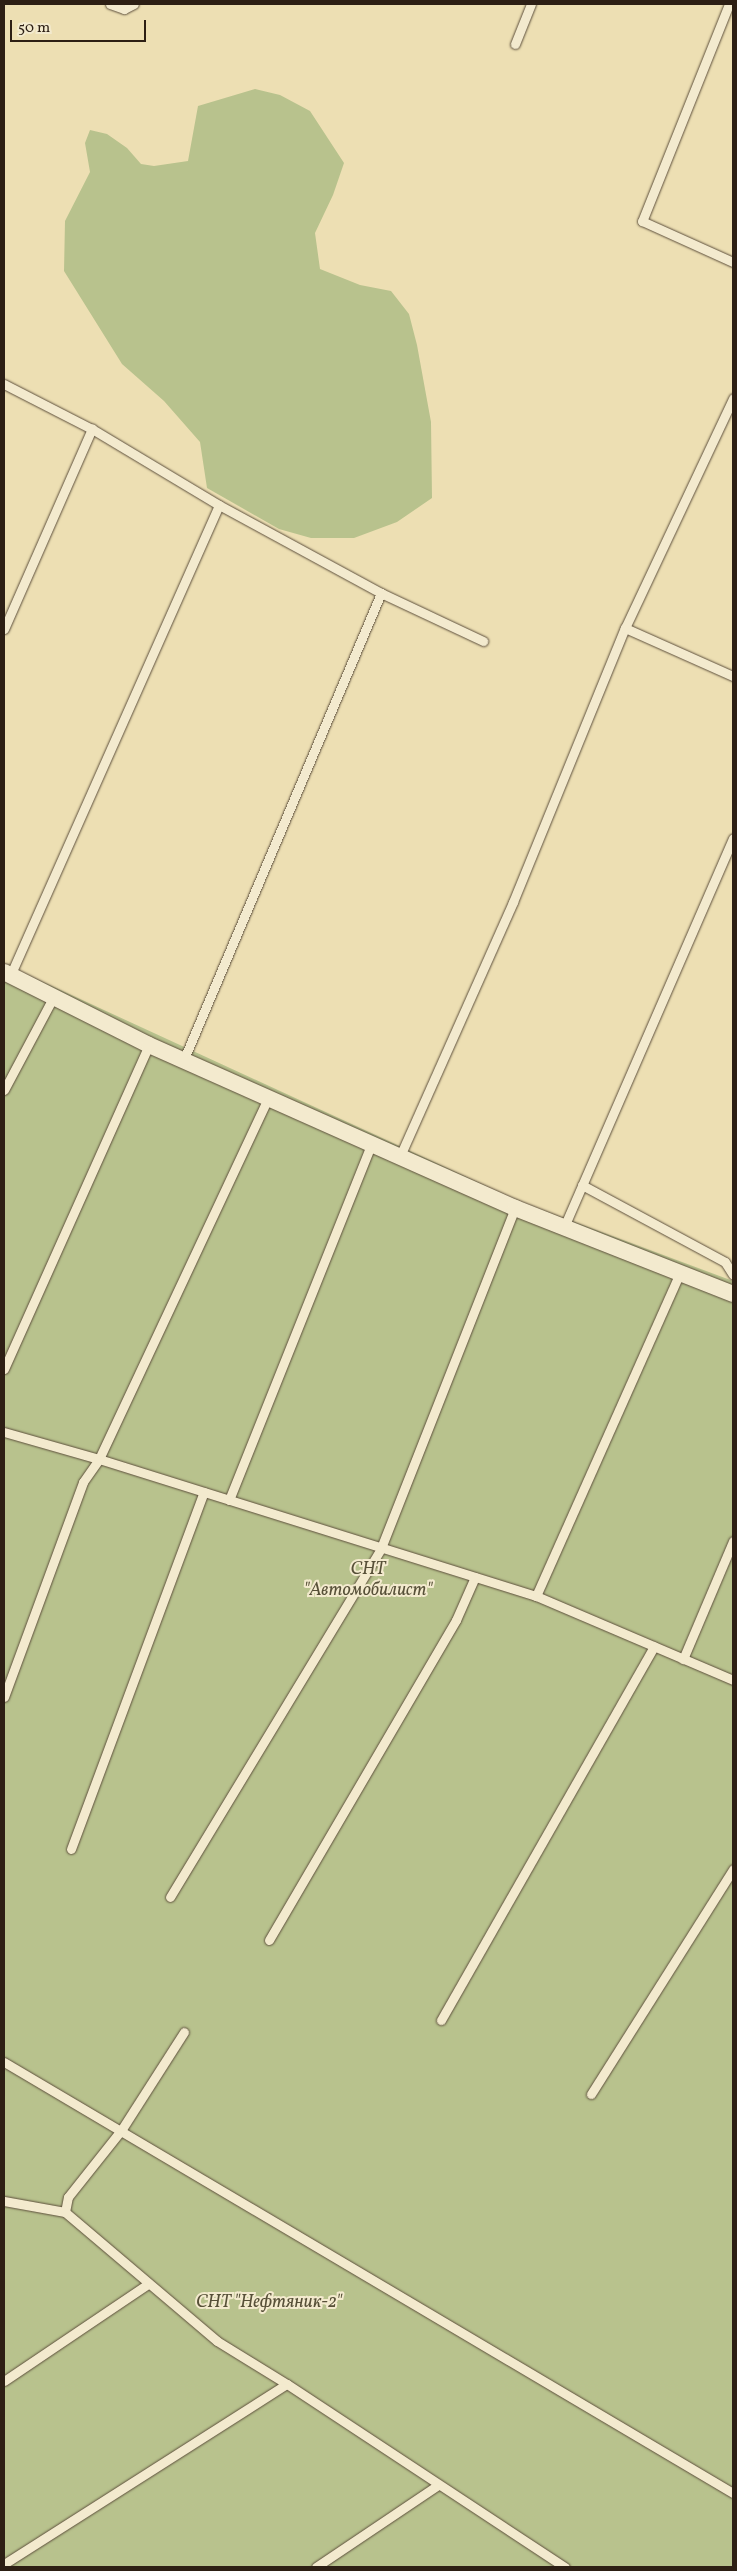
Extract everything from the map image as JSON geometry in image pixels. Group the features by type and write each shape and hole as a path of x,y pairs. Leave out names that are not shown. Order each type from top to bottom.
{"street":[{"path":"7,974 149,1044 515,1208 733,1294"}],"lane":[{"path":"110,4 124,9 134,4"},
{"path":"515,44 531,4"},
{"path":"729,4 642,222 733,262"},
{"path":"4,384 92,429 219,505 381,593 483,641"},
{"path":"400,1156 513,902 625,628 733,398"},
{"path":"4,629 92,429"},
{"path":"7,974 219,505"},
{"path":"184,1059 381,593"},
{"path":"625,628 733,676"},
{"path":"564,1227 733,838"},
{"path":"4,1090 53,998"},
{"path":"4,1369 149,1044"},
{"path":"4,1697 83,1482 99,1459 268,1098"},
{"path":"229,1500 372,1143"},
{"path":"582,1185 724,1262 733,1275"},
{"path":"170,1897 381,1548 515,1208"},
{"path":"536,1596 679,1274"},
{"path":"4,1432 99,1459 536,1596 733,1680"},
{"path":"72,1849 204,1492"},
{"path":"683,1659 733,1541"},
{"path":"269,1940 456,1620 474,1577"},
{"path":"442,2020 654,1646"},
{"path":"591,2094 733,1869"},
{"path":"65,2212 68,2197 122,2129 184,2032"},
{"path":"4,2062 122,2129 733,2493"},
{"path":"4,2201 65,2212 217,2341 287,2384 565,2567"},
{"path":"4,2381 148,2284"},
{"path":"4,2564 287,2384"},
{"path":"316,2567 438,2485"}],"green space":[{"path":"255,89 280,95 310,111 344,163 333,195 315,233 320,269 360,285 391,291 409,314 417,345 431,422 432,498 397,522 354,538 311,538 279,529 207,488 200,442 164,401 122,364 64,271 65,221 90,172 85,143 90,130 107,134 127,148 141,164 154,166 188,161 198,106"},
{"name":"СНТ \"Автомобилист\"","path":"4,964 521,1202 733,1281 733,2567 4,2567"}],"park label":[{"name":"СНТ \"Нефтяник-2\"","path":"269,2303"}]}
